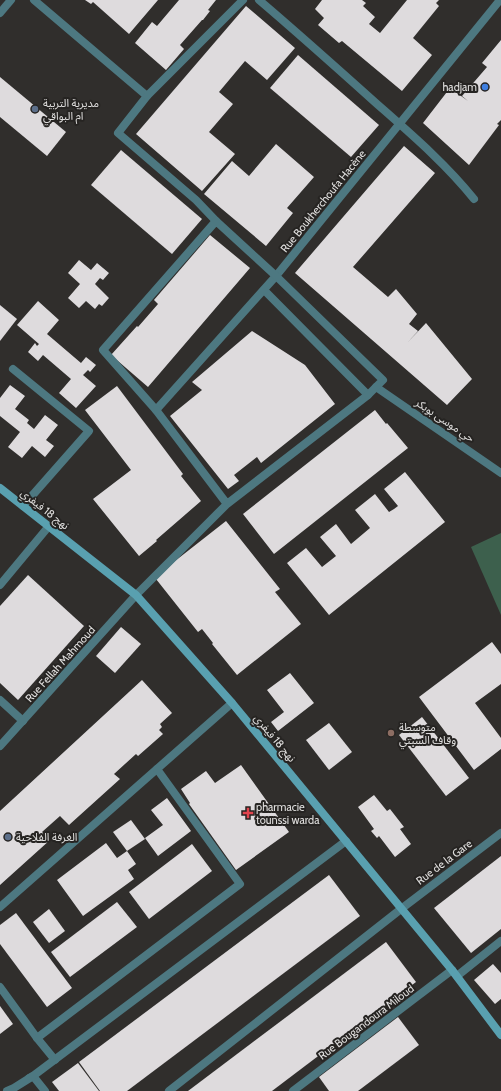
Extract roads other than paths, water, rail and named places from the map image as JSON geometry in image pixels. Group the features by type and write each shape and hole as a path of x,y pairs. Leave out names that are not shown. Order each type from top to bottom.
{"main road":[{"name":"نهج 18 فيفري","path":"0,488 136,595 232,703 455,973 501,1035"}],"street":[{"path":"0,13 11,0"},
{"path":"34,0 147,96"},
{"path":"243,0 147,96 118,133 196,200 216,221 276,276"},
{"path":"258,0 305,39 399,123 457,178 474,199"},
{"name":"Rue Boukherchoufa Hacène","path":"156,410 276,276 500,0"},
{"path":"216,221 103,350 156,410 227,504"},
{"name":"Rue Fellah Mahmoud","path":"0,746 136,595 227,504 368,395 383,380 276,276"},
{"path":"264,290 368,395"},
{"path":"13,369 89,432 23,506"},
{"name":"حي موسى بوبكر","path":"376,386 501,473"},
{"path":"0,585 49,526"},
{"path":"0,700 24,721"},
{"path":"0,907 232,703"},
{"path":"37,1038 240,884 157,769"},
{"name":"Rue de la Gare","path":"169,1091 401,909 501,833"},
{"path":"13,1091 346,842"},
{"name":"Rue Bougandoura Miloud","path":"293,1091 501,940"},
{"path":"0,987 54,1060"},
{"path":"7,1091 33,1076"},
{"path":"33,1076 45,1091"}],"place":[{"name":"hadjam","path":"485,87"},
{"name":"مديرية التربية ام البواقي","path":"35,109"},
{"name":"متوسطة وقاف السبتي","path":"391,733"},
{"name":"pharmacie tounssi warda","path":"248,813"},
{"name":"الغرفة الفلاحية","path":"8,837"}]}
